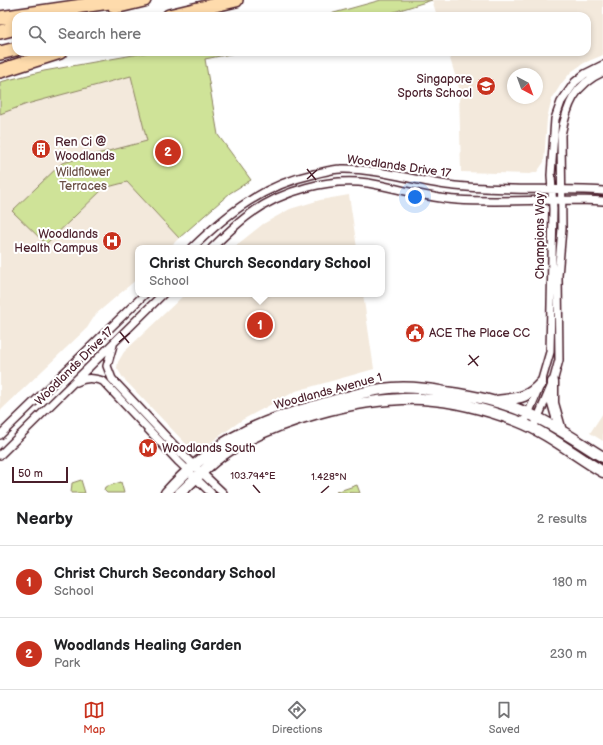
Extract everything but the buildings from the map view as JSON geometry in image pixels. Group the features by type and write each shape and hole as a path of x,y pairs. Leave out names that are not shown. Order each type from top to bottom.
{"highway":[{"path":"41,12 123,0"},
{"path":"90,12 144,0"},
{"path":"186,12 236,0"},
{"path":"0,18 12,16"},
{"path":"0,32 12,29"},
{"path":"0,52 12,50"},
{"path":"0,71 47,56"}],"street":[{"name":"Champions Way","path":"533,416 550,352 554,128 558,108 575,82 585,74 603,65"},
{"name":"Champions Way","path":"528,426 553,382 560,354 558,276 562,229 561,135 567,108 583,84 603,72"},
{"name":"Woodlands Drive 17","path":"195,245 216,225 249,200 267,189 306,176 340,168 454,186 603,191"},
{"name":"Woodlands Drive 17","path":"215,245 235,226 267,204 299,190 332,182 368,184 454,200 603,201"},
{"name":"Woodlands Drive 17","path":"0,435 142,297"},
{"name":"Woodlands Drive 17","path":"0,455 160,297"},
{"path":"115,341 109,352 107,366 112,379 190,467"},
{"path":"67,388 83,379 94,378 103,381 190,467 223,493"},
{"path":"553,382 553,404 561,431"},
{"path":"495,402 532,393 542,383"},
{"name":"Woodlands Avenue 1","path":"166,493 190,467 226,441 253,426 290,413 382,388 421,388 476,396 533,416 561,431 603,457"},
{"name":"Woodlands Avenue 1","path":"180,493 220,457 259,435 294,421 344,407 390,400 423,399 448,402 482,410 528,426 603,472"},
{"path":"199,475 211,493"}],"shaded area":[{"name":"Singapore Sports School","path":"432,0 603,0 603,55 584,63 571,72 561,84 552,99 547,118 544,162 537,172 530,174 461,172 459,88 449,56 591,56 591,12 436,12"},
{"name":"Woodlands Health Campus","path":"131,76 148,141 62,163 46,244 104,188 127,182 179,238 172,245 135,245 135,281 96,314 87,328 0,411 0,114 27,104"},
{"path":"349,195 357,245 237,245 263,224 290,209 320,200"},
{"path":"182,297 363,297 374,369 296,391 242,420 207,445 198,448 187,445 123,378 117,368 118,362 124,352"},
{"path":"603,413 603,441 590,433"}],"green space":[{"path":"381,0 432,0 394,12 338,12"},
{"name":"Wildflower Terraces","path":"128,56 220,56 205,59 218,135 251,180 230,193 179,238 127,182 104,188 46,244 12,211 62,163 147,141 131,76 27,104 0,114 0,82 44,71"},
{"path":"81,480 85,493 71,493 72,483"},
{"path":"121,482 124,493 107,493 104,490 105,487"},
{"path":"357,485 360,493 336,492"}],"place":[{"name":"Singapore Sports School","path":"486,86"},
{"name":"Ren Ci @ Woodlands","path":"41,149"},
{"name":"Woodlands Healing Garden","path":"168,152"},
{"name":"Woodlands Health Campus","path":"112,241"},
{"name":"Christ Church Secondary School","path":"260,325"},
{"name":"ACE The Place CC","path":"415,333"},
{"name":"Woodlands South","path":"148,448"}]}
